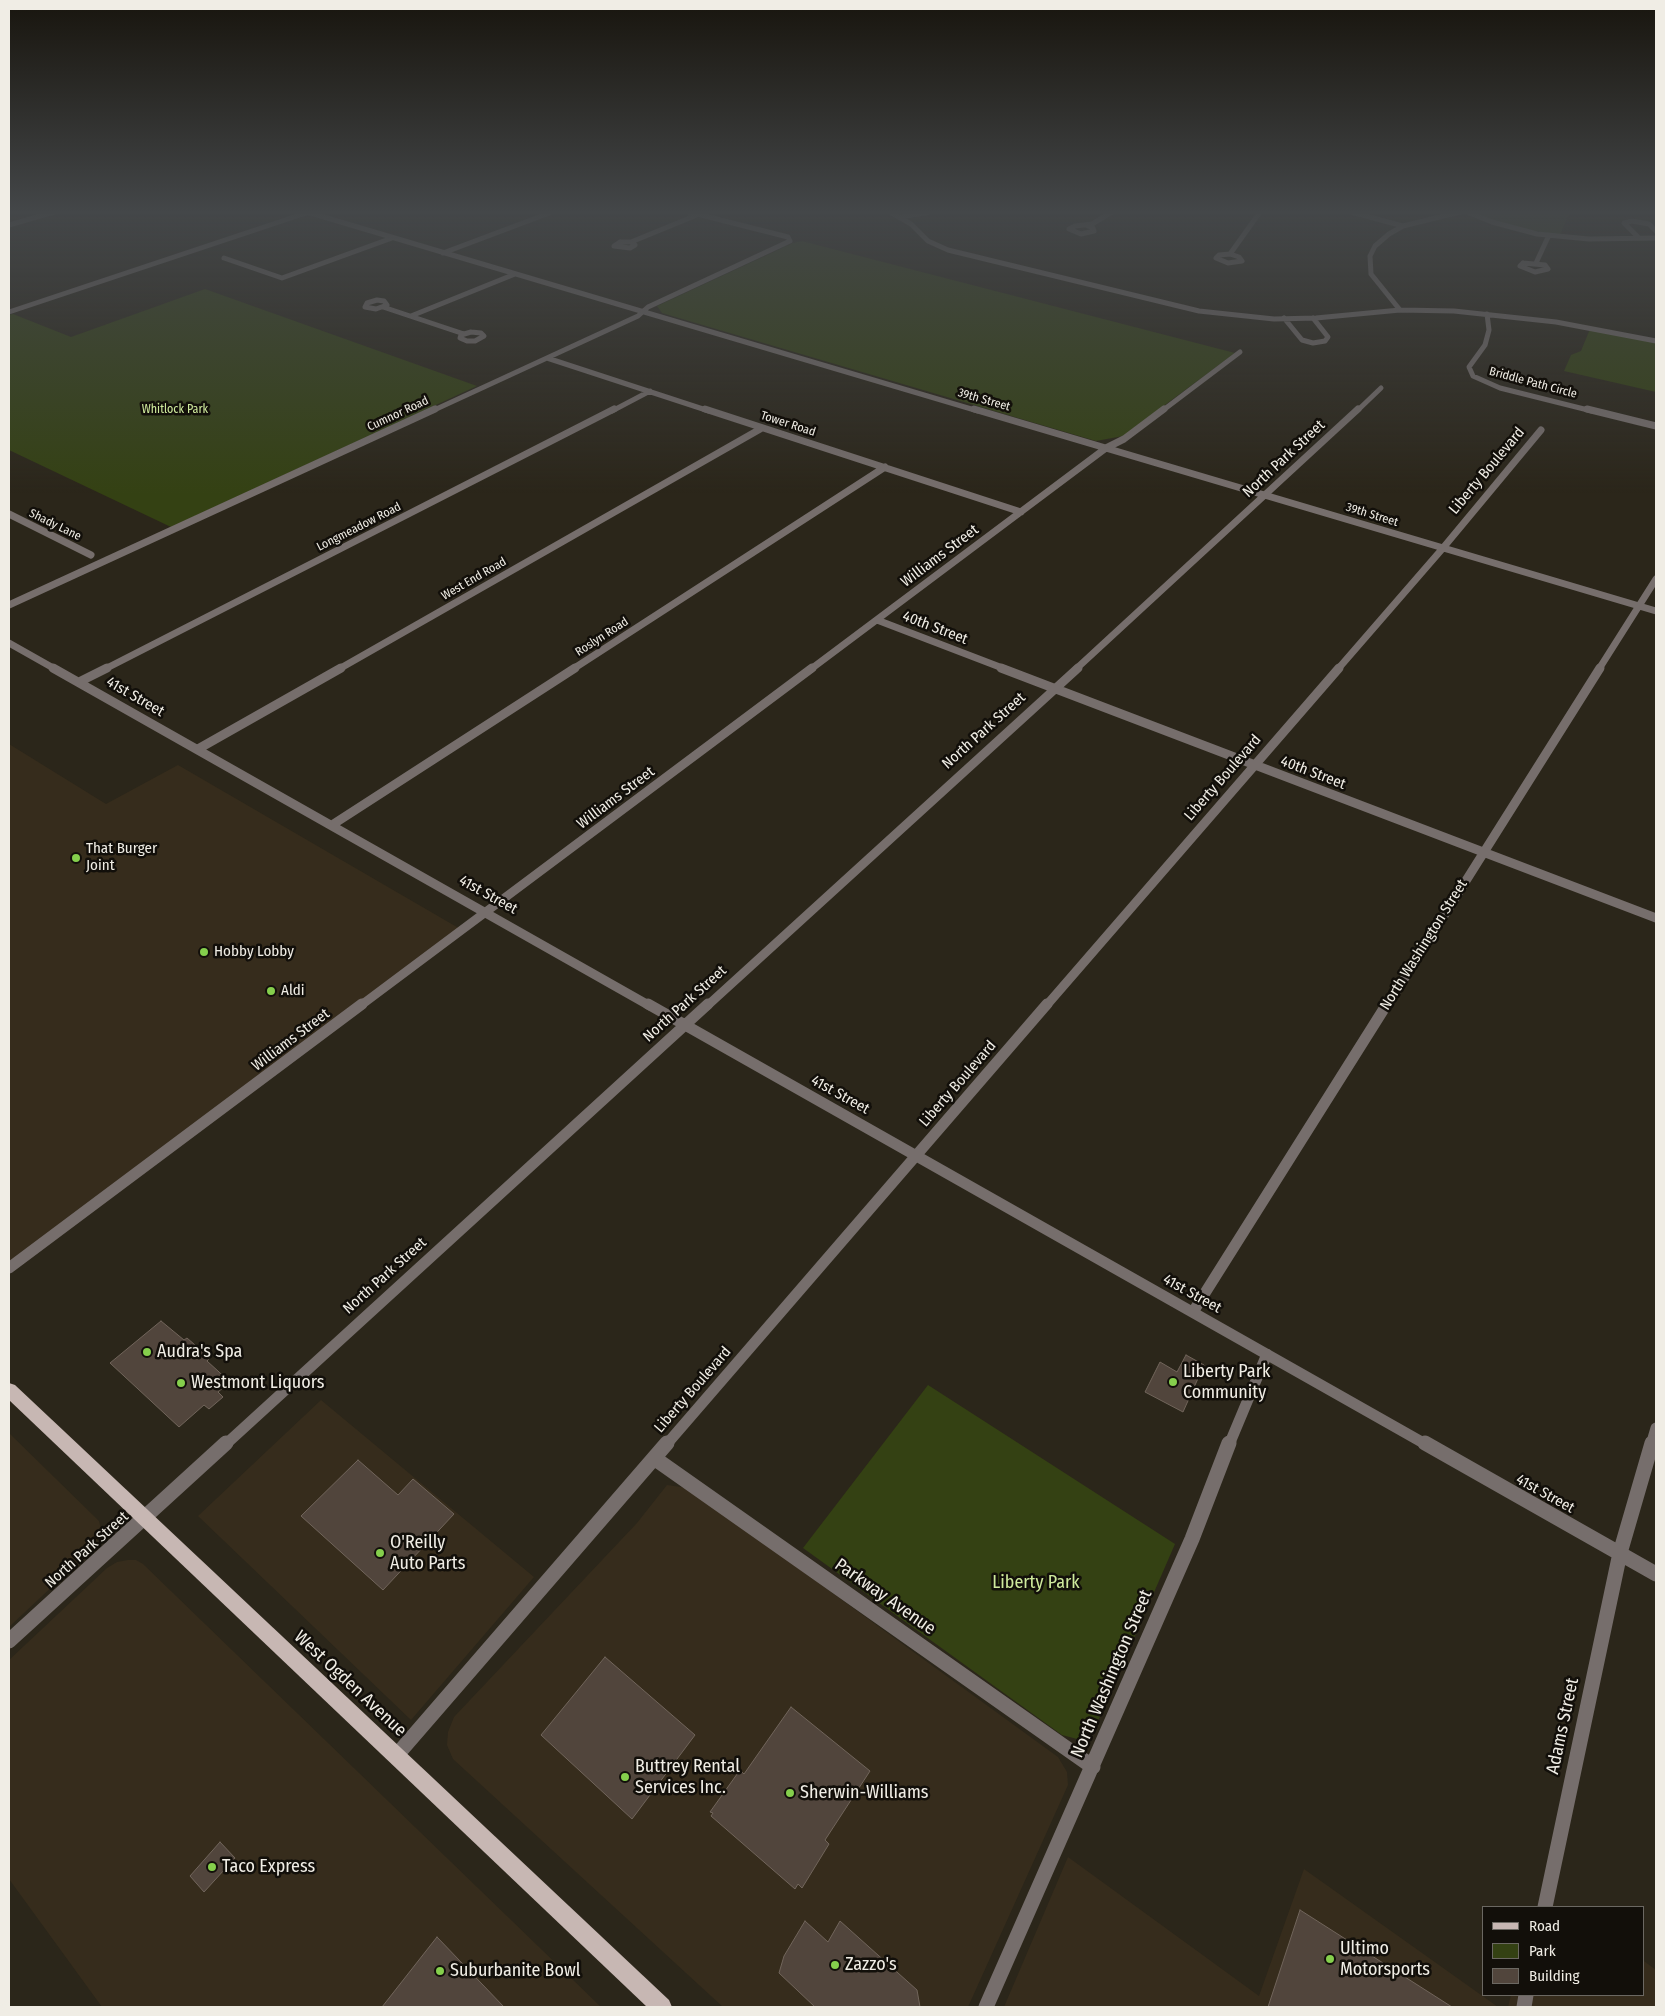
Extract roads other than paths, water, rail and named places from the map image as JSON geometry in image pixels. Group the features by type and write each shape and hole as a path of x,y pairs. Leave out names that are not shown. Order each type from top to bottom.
{"main road":[{"name":"West Ogden Avenue","path":"9,1390 662,2007"}],"street":[{"path":"9,312 27,306"},
{"path":"411,316 436,306"},
{"name":"39th Street","path":"625,306 1656,611"},
{"name":"Cumnor Road","path":"9,605 638,316 648,306"},
{"path":"1177,306 1198,311 1238,316 1284,318 1312,318 1400,310 1487,314 1556,322 1656,341"},
{"path":"1397,306 1400,310"},
{"path":"383,307 464,334"},
{"name":"Briddle Path Circle","path":"1487,314 1490,330 1485,345 1469,366 1473,376 1500,388 1656,426"},
{"path":"1284,318 1302,340 1313,343 1325,341 1328,337 1312,318"},
{"name":"Williams Street","path":"9,1268 1106,448 1124,439 1240,352"},
{"name":"Tower Road","path":"547,358 1021,512"},
{"name":"North Park Street","path":"9,1641 684,1024 1267,495 1381,388"},
{"name":"Longmeadow Road","path":"79,682 650,391"},
{"name":"West End Road","path":"198,749 762,428"},
{"name":"Liberty Boulevard","path":"396,1756 1443,548 1541,430"},
{"name":"Roslyn Road","path":"332,825 884,467"},
{"name":"Shady Lane","path":"9,514 91,555"},
{"name":"North Washington Street","path":"1193,1312 1656,579"},
{"name":"40th Street","path":"877,620 1656,918"},
{"name":"41st Street","path":"9,643 1656,1574"},
{"name":"North Washington Street","path":"986,2007 1093,1768 1192,1539 1238,1420 1267,1354"},
{"name":"Adams Street","path":"1545,1906 1620,1554 1656,1428"},
{"name":"Parkway Avenue","path":"654,1458 1093,1768"}],"place":[{"name":"That Burger Joint","path":"76,858"},
{"name":"Hobby Lobby","path":"204,952"},
{"name":"Aldi","path":"271,991"},
{"name":"Audra's Spa","path":"147,1352"},
{"name":"Liberty Park Community","path":"1173,1382"},
{"name":"Westmont Liquors","path":"181,1383"},
{"name":"O'Reilly Auto Parts","path":"380,1553"},
{"name":"Buttrey Rental Services Inc.","path":"625,1777"},
{"name":"Sherwin-Williams","path":"790,1793"},
{"name":"Taco Express","path":"212,1867"},
{"name":"Ultimo Motorsports","path":"1330,1959"},
{"name":"Zazzo's","path":"835,1965"},
{"name":"Suburbanite Bowl","path":"440,1971"}],"park label":[{"name":"Whitlock Park","path":"175,410"},
{"name":"Liberty Park","path":"1036,1583"}]}
